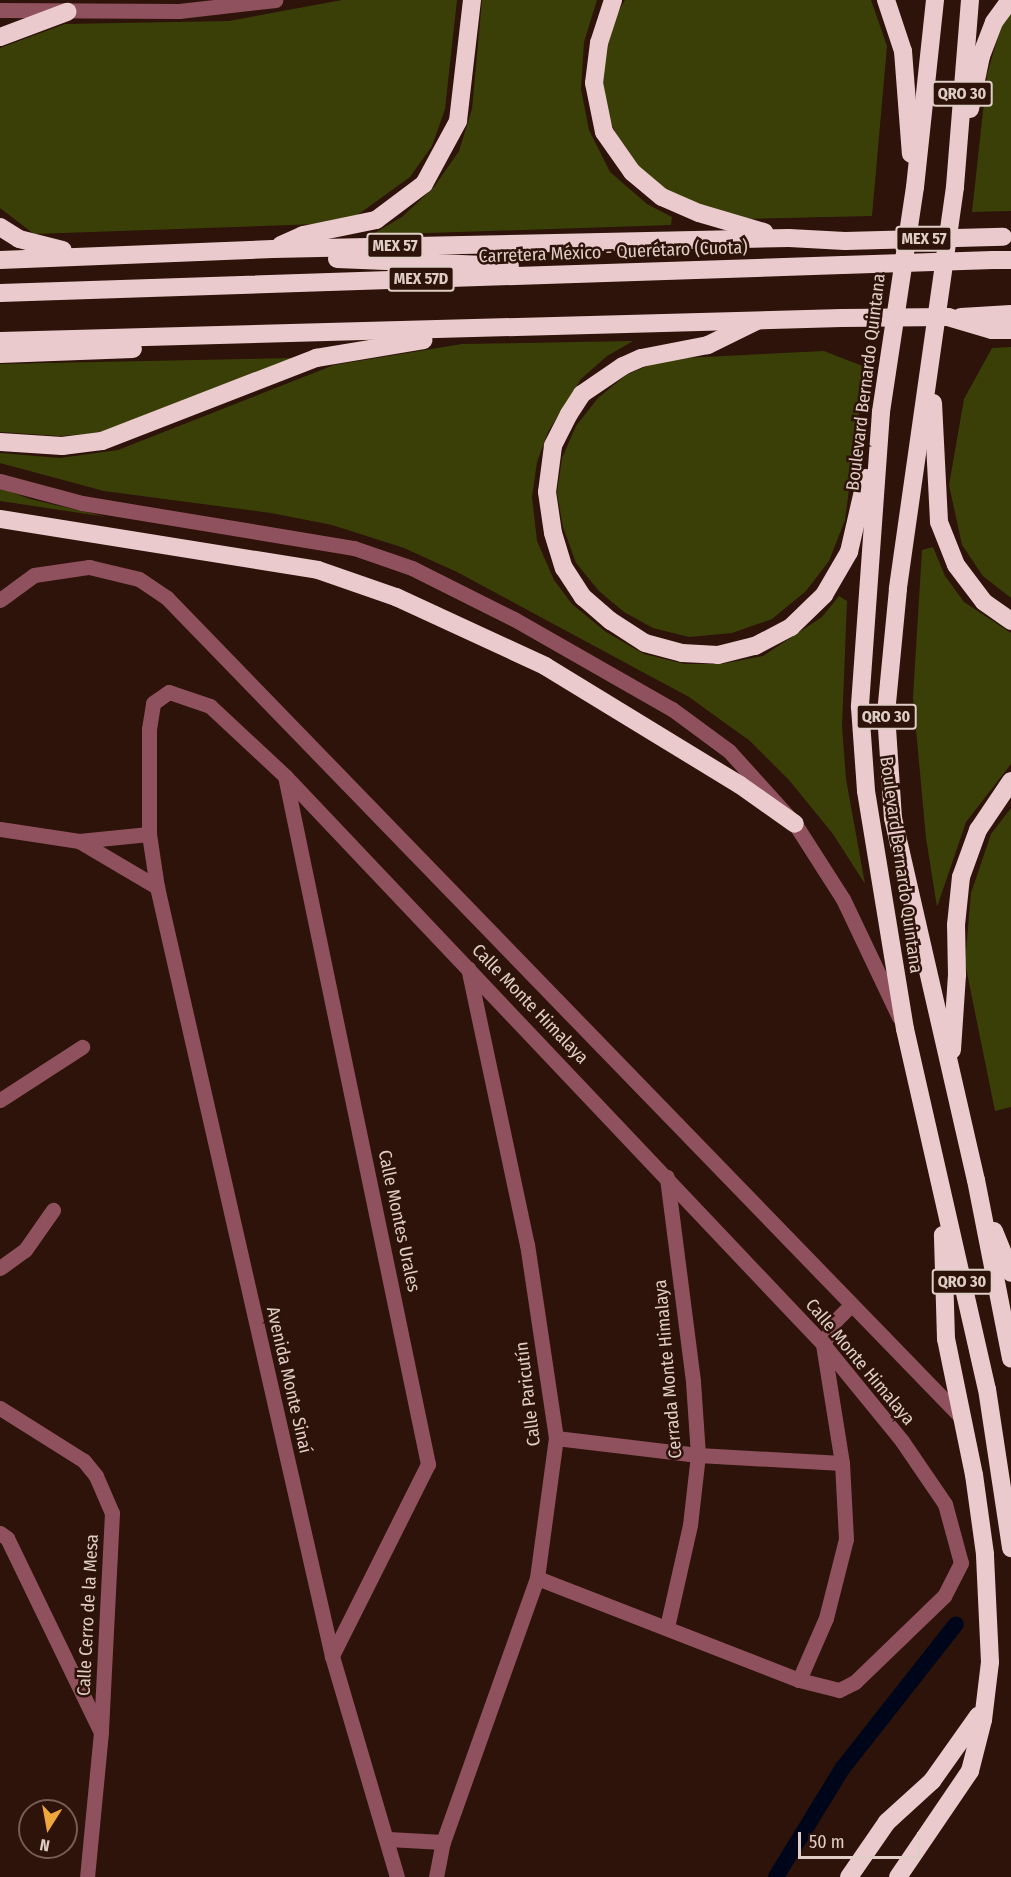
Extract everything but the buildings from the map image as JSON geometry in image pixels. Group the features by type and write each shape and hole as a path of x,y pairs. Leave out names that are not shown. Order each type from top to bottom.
{"highway":[{"path":"273,249 303,235 376,220 424,184 458,121 472,0"},
{"path":"613,0 599,43 594,83 604,132 632,172 662,197 699,213 789,238"},
{"path":"885,0 903,51 915,187"},
{"name":"Boulevard Bernardo Quintana","path":"935,0 915,187 881,412 860,707 866,791 905,1029 987,1389 1011,1548"},
{"name":"Boulevard Bernardo Quintana","path":"970,0 954,187 898,589 886,713 893,818 951,1070 1011,1359"},
{"path":"954,187 981,56 993,22 1010,0"},
{"path":"0,37 68,12"},
{"path":"0,227 19,239 45,247 95,255"},
{"name":"Carretera México - Querétaro (Cuota)","path":"0,261 95,255 273,249 789,238 845,241 1007,237"},
{"path":"273,249 333,258 525,266 558,275"},
{"name":"Carretera México - Querétaro (Cuota)","path":"0,293 1002,260"},
{"path":"0,341 1011,314"},
{"path":"948,317 992,330 1011,330"},
{"path":"757,321 708,345 642,358 609,374 582,394 553,446 547,492 553,533 564,567 583,597 611,621 645,643 682,653 718,655 755,646 791,627 824,595 849,552 881,412"},
{"path":"0,442 62,446 102,441 294,366 363,347 458,336 542,333 579,326"},
{"path":"0,354 169,347 279,332"},
{"path":"931,360 939,522 956,565 984,602 1011,621"},
{"path":"0,519 318,570 396,597 544,666 740,785 795,824"},
{"path":"951,1070 957,975 956,925 961,877 978,830 1011,782"},
{"path":"977,1190 1011,1274"},
{"path":"898,1877 970,1771 985,1701 990,1662 985,1554 974,1475 945,1339 943,1194"},
{"path":"849,1877 887,1822 932,1781 971,1729 985,1701"}],"street":[{"path":"247,0 269,1"},
{"path":"0,10 68,12 269,1"},
{"path":"0,481 82,503 279,532 354,548 412,568 514,619 672,709 729,751 795,824 843,899 905,1029"},
{"path":"0,600 34,575 89,567 139,579 167,598 776,1225 849,1306 960,1416"},
{"name":"Calle Monte Himalaya","path":"156,887 149,834 149,729 153,703 170,692 210,706 285,776 823,1344 919,1464 945,1504 957,1537 961,1563 944,1596 855,1682 839,1690 799,1680"},
{"name":"Calle Montes Urales","path":"285,776 429,1464 332,1656"},
{"path":"0,829 79,841 149,834"},
{"path":"79,841 156,887"},
{"name":"Avenida Monte Sinaí","path":"156,887 332,1656 388,1839 397,1877"},
{"name":"Calle Paricutín","path":"436,1877 443,1842 537,1578 556,1438 527,1245 468,968"},
{"path":"0,1100 82,1047"},
{"name":"Cerrada Monte Himalaya","path":"667,1177 693,1381 698,1455 690,1526 667,1627"},
{"path":"0,1268 25,1250 53,1210"},
{"path":"537,1578 799,1680 825,1618 846,1539 842,1463 823,1344 836,1320 849,1306"},
{"name":"Calle Cerro de la Mesa","path":"0,1408 84,1461 96,1476 112,1513 101,1732 87,1877"},
{"path":"556,1438 698,1455 842,1463"},
{"path":"0,1533 7,1538 101,1732"},
{"path":"388,1839 443,1842"}],"green space":[{"path":"342,0 457,0 445,109 432,146 410,177 356,216 319,224 34,234 0,208 0,48 65,24 229,21"},
{"path":"482,0 597,0 584,42 581,89 589,130 610,172 647,204 672,217 671,225 371,235 402,217 434,187 459,151 472,109"},
{"path":"625,0 871,0 887,46 872,216 741,219 675,199 628,157 605,112 600,68 611,24"},
{"path":"1011,13 1011,211 972,212 987,75 1000,29"},
{"path":"633,341 607,356 581,379 548,432 537,462 532,497 537,541 554,580 572,604 606,632 644,654 685,664 721,664 763,656 822,617 839,596 847,601 842,726 846,779 865,884 833,834 789,780 750,741 689,697 457,572 404,548 332,525 271,513 104,491 0,463 0,453 60,458 118,450 334,365 462,344"},
{"path":"1011,347 1011,598 983,576 962,545 949,485 964,399 992,348"},
{"path":"824,351 865,367 845,520 829,561 806,591 772,619 732,633 689,637 653,628 624,612 599,591 576,563 563,527 557,493 562,458 576,426 598,398 626,375 664,359"},
{"path":"295,358 101,433 60,436 0,432 0,364"},
{"path":"0,488 30,499 107,517 0,501"},
{"path":"933,547 945,576 964,602 1011,633 1011,764 966,822 937,907 926,838 913,697 922,550"},
{"path":"1011,808 1011,1107 995,1111 965,963 971,893 991,834"}],"waterway":[{"path":"776,1877 842,1769 956,1624"}]}
